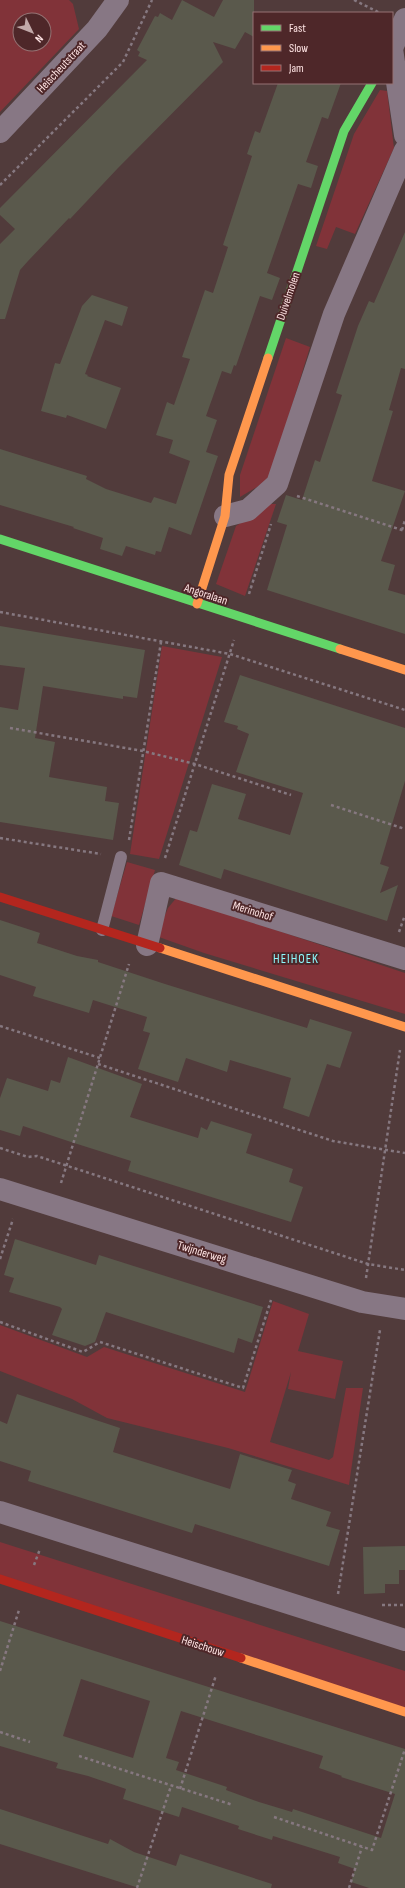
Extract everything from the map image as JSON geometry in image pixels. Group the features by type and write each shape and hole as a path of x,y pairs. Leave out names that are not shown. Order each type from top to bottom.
{"street":[{"name":"Heischeutstraat","path":"0,132 97,29 118,0"},
{"path":"393,47 405,19"},
{"path":"393,56 405,135"},
{"name":"Duivelmolen","path":"197,604 225,516 228,475 344,131 371,84"},
{"path":"225,516 248,510 277,484 334,314 405,150"},
{"name":"Angoralaan","path":"0,539 197,604 405,670"},
{"path":"142,943 161,883"},
{"name":"Merinohof","path":"161,883 405,959"},
{"path":"0,898 404,1027"},
{"name":"Twijnderweg","path":"0,1189 362,1302 405,1309"},
{"path":"0,1512 405,1640"},
{"name":"Heischouw","path":"0,1579 405,1712"}],"lane":[{"path":"102,930 121,857"}],"path":[{"path":"0,185 123,62 152,0"},
{"path":"354,0 378,12"},
{"path":"277,484 282,491 403,530 405,520"},
{"path":"161,883 163,864 272,520"},
{"path":"0,612 230,654 405,710"},
{"path":"0,838 126,858 161,642"},
{"path":"10,728 143,751 195,764 291,795"},
{"path":"331,805 405,829"},
{"path":"53,1206 100,1058 142,943"},
{"path":"0,1026 100,1058"},
{"path":"362,1302 404,1027"},
{"path":"98,1064 333,1141 405,1153"},
{"path":"0,1148 28,1157 37,1156 66,1165 368,1264 405,1270"},
{"path":"0,1259 21,1196"},
{"path":"0,1322 83,1352 100,1342 243,1388 279,1276"},
{"path":"334,1618 384,1306"},
{"path":"0,1671 47,1527"},
{"path":"180,1789 217,1672"},
{"path":"0,1732 30,1742"},
{"path":"274,1817 372,1850 405,1749"},
{"path":"79,1756 233,1805"},
{"path":"137,1888 171,1786"},
{"path":"349,1888 362,1847"}],"shaded area":[{"path":"0,0 69,0 73,4 79,29 0,112"},
{"path":"380,90 387,91 394,148 355,234 336,227 327,249 316,246 354,134"},
{"path":"286,338 310,347 269,480 240,497 240,475"},
{"path":"270,504 276,504 245,596 216,584 236,526"},
{"path":"162,646 222,657 159,859 130,854"},
{"path":"127,862 155,870 139,925 111,916"},
{"path":"177,897 405,973 405,1014 204,953 156,936 168,908"},
{"path":"273,1301 309,1314 298,1351 343,1361 335,1399 288,1389 291,1372 270,1442 329,1460 333,1457 346,1388 363,1388 349,1485 228,1448 107,1418 72,1399 0,1371 0,1325 87,1357 104,1347 245,1392"},
{"path":"0,1542 405,1671 405,1708 0,1577"}],"building":[{"path":"182,0 214,17 223,0 254,0 253,36 245,32 235,49 213,42 223,62 118,168 70,219 69,218 20,270 5,319 0,319 0,244 15,229 0,215 0,208 147,60 138,56 140,52 137,50 155,16 158,17 160,13 172,20"},
{"path":"278,84 341,84 328,119 322,117 306,162 318,166 311,188 298,184 267,273 280,278 272,300 260,296 236,366 234,365 231,374 222,371 206,416 217,420 206,452 218,456 191,535 169,527 161,552 156,551 155,555 126,546 122,556 100,549 103,538 73,528 74,527 0,505 0,449 87,476 86,479 106,489 151,503 154,497 176,504 190,461 169,453 173,440 156,435 167,402 174,405 190,359 182,357 205,290 213,293 228,247 223,245 252,156 247,154 255,131 260,133"},
{"path":"405,232 405,369 401,368 389,410 393,411 372,481 405,491 381,561 395,565 388,590 405,595 405,634 267,590 287,525 277,522 286,495 302,500 315,460 320,462 342,395 336,393 358,326 369,301 374,303"},
{"path":"92,295 128,307 122,326 105,320 85,374 121,388 106,429 67,415 66,418 41,411 55,363 60,364 82,306"},
{"path":"0,626 145,650 137,698 123,696 123,699 43,686 35,738 55,742 49,777 107,787 105,801 119,803 113,840 0,822 0,707 18,710 25,668 0,665"},
{"path":"240,675 405,728 405,781 380,864 389,867 380,893 398,885 387,921 224,869 221,879 179,865 190,830 197,832 212,784 246,794 238,819 290,835 303,793 236,772 249,734 237,729 238,726 224,722"},
{"path":"0,920 40,933 37,943 77,956 98,960 98,962 165,984 307,1028 310,1019 352,1032 340,1068 327,1064 309,1117 283,1108 291,1078 230,1060 227,1072 186,1058 178,1082 138,1069 150,1033 143,1031 147,1017 93,1000 89,1013 33,996 36,987 0,975"},
{"path":"68,1057 142,1084 130,1117 198,1138 201,1127 207,1130 211,1121 252,1134 246,1153 293,1169 289,1182 303,1187 291,1222 128,1171 131,1161 23,1126 20,1136 0,1130 0,1098 7,1078 48,1091 51,1080 60,1083"},
{"path":"15,1239 96,1265 99,1255 263,1307 252,1343 238,1338 234,1353 106,1312 95,1342 85,1346 52,1335 62,1309 60,1307 9,1292 14,1278 4,1275"},
{"path":"17,1394 120,1428 113,1452 230,1489 240,1454 292,1470 288,1481 296,1484 291,1499 331,1512 326,1526 340,1530 329,1566 195,1524 192,1533 28,1481 31,1471 0,1461 0,1421 7,1424"},
{"path":"405,1546 405,1570 399,1570 399,1584 385,1584 385,1593 364,1594 363,1547"},
{"path":"0,1621 405,1749 405,1888 369,1888 351,1882 355,1869 338,1863 340,1857 273,1836 272,1840 238,1829 239,1826 182,1807 179,1817 123,1799 126,1789 88,1776 56,1768 58,1763 0,1746","holes":["81,1679 150,1701 133,1758 63,1736","181,1711 323,1756 319,1768 342,1776 341,1777 395,1794 381,1838 293,1809 292,1812 259,1802 226,1790 227,1787 176,1770 179,1762 166,1758"]},
{"path":"0,1809 108,1844 110,1839 134,1852 176,1866 180,1854 272,1884 271,1888 139,1888 0,1844"}],"traffic: fast":[{"path":"268,358 344,131 371,84"},
{"path":"0,539 340,649"}],"traffic: slow":[{"path":"197,604 225,516 229,475 268,358"},
{"path":"340,649 405,670"},
{"path":"160,948 405,1027"},
{"path":"241,1658 405,1712"}],"traffic: jam":[{"path":"0,897 160,948"},
{"path":"0,1579 241,1658"}],"district":[{"name":"HEIHOEK","path":"296,958"}]}
